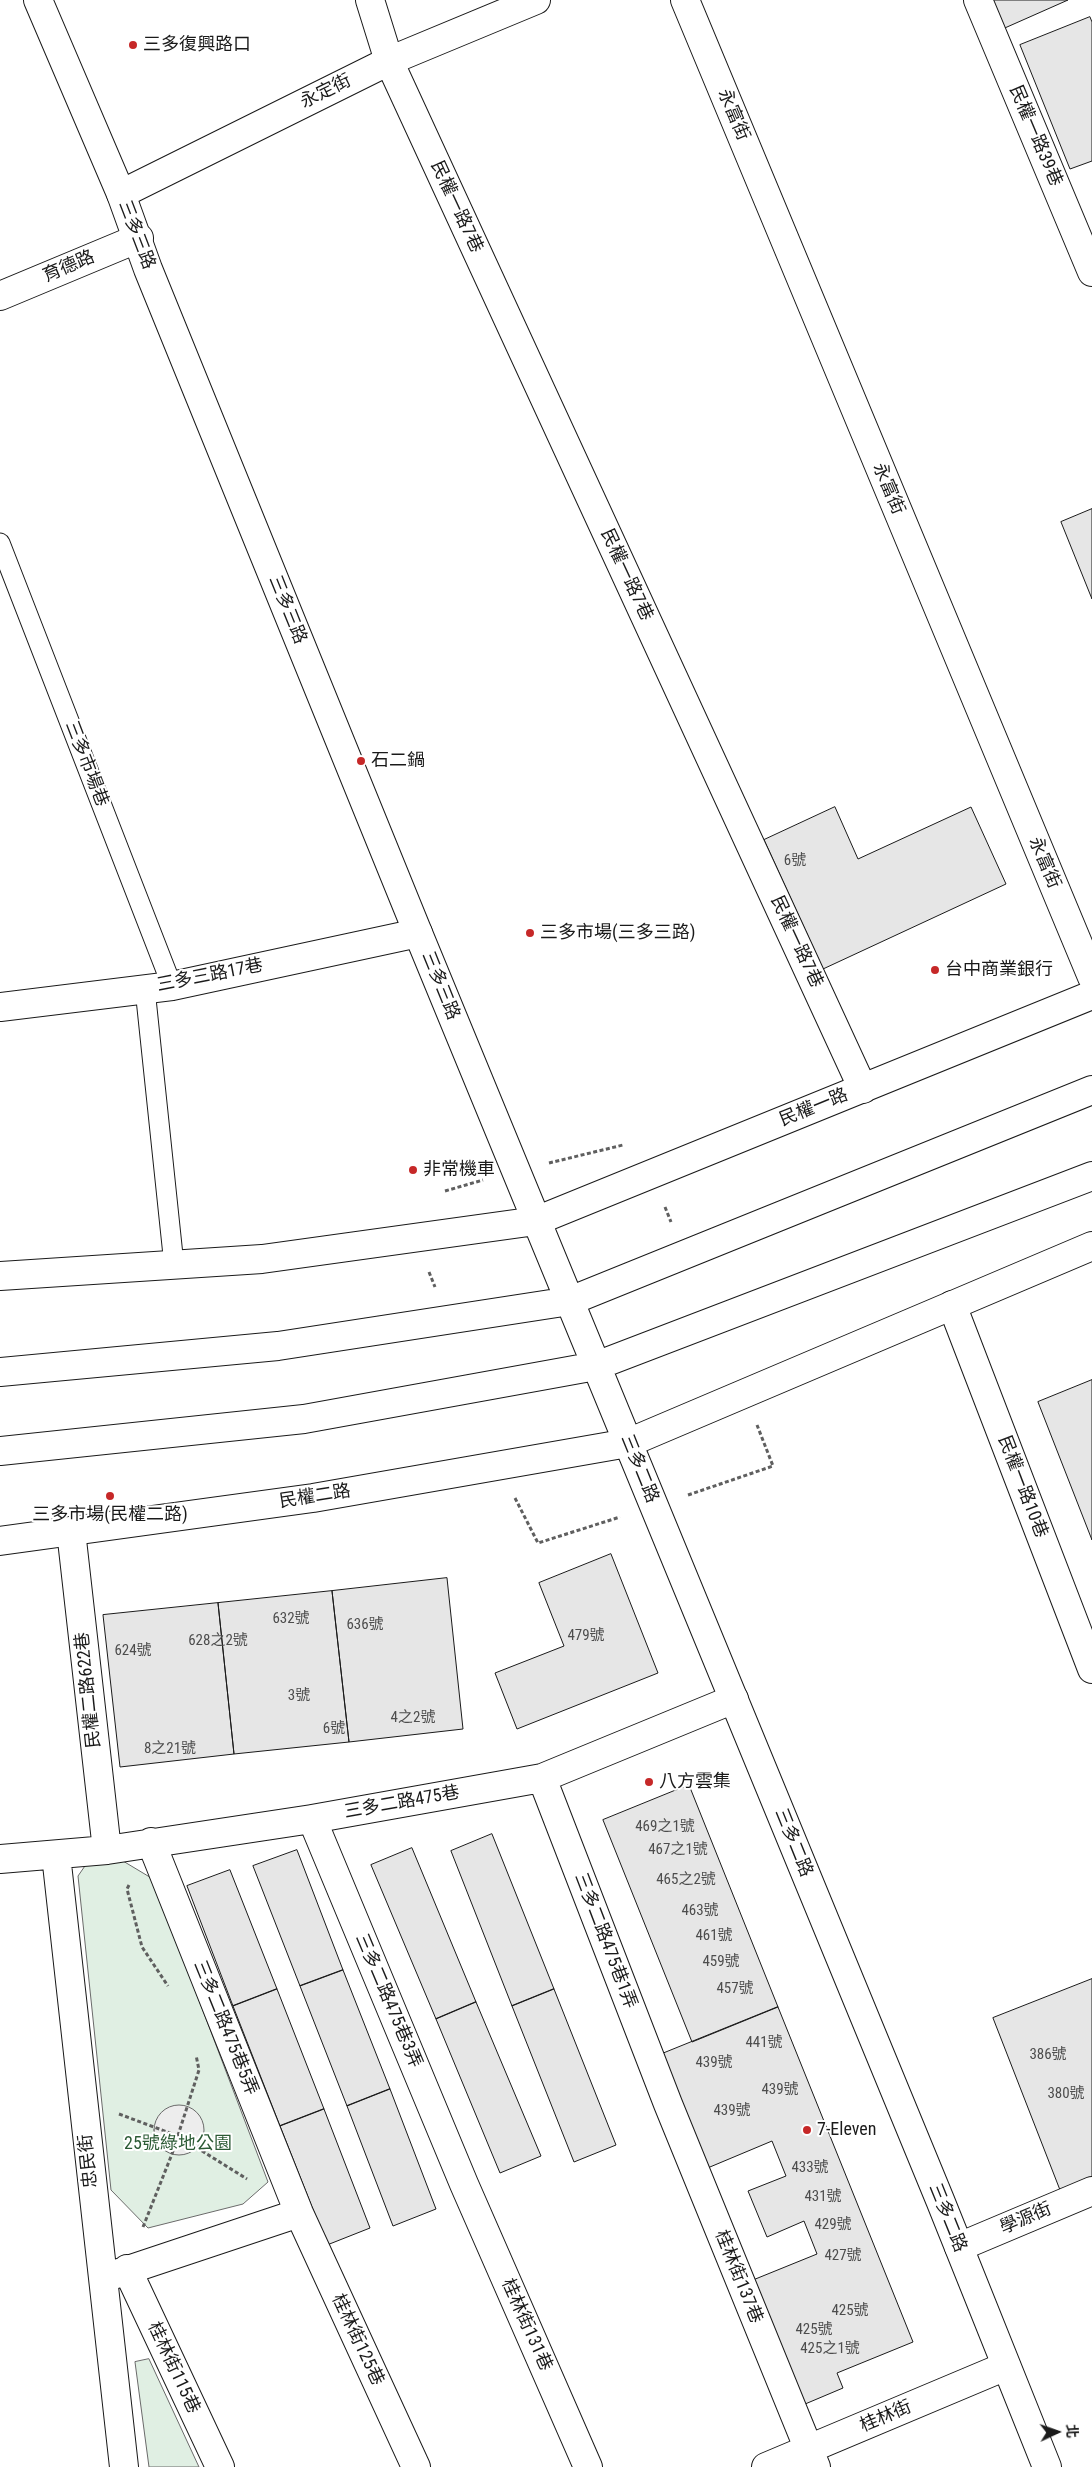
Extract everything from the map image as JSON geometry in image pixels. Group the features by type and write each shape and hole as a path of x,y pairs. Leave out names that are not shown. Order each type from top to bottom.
{"street":[{"name":"三多三路","path":"38,0 139,238 148,269 536,1221"},
{"name":"民權一路7巷","path":"370,0 389,61 863,1089"},
{"name":"永定街","path":"121,194 389,61 536,0"},
{"name":"永富街","path":"685,0 1092,977"},
{"name":"民權一路39巷","path":"978,0 1092,272"},
{"name":"育德路","path":"0,296 139,238"},
{"name":"三多三路17巷","path":"0,1007 159,987 418,933"},
{"name":"民權一路","path":"536,1221 1092,995"},
{"path":"0,1372 278,1346 570,1301 1092,1090"},
{"path":"0,1451 304,1419 596,1366 1092,1176"},
{"path":"0,1276 262,1259 536,1221"},
{"name":"三多二路","path":"536,1221 1048,2467"},
{"path":"628,1443 1092,1246"},
{"name":"民權一路10巷","path":"952,1305 1092,1669"},
{"name":"民權二路","path":"0,1541 313,1498 628,1443"},
{"name":"民權二路622巷","path":"71,1531 107,1850"},
{"name":"三多二路475巷","path":"0,1859 107,1850 312,1819 542,1778 734,1699"},
{"name":"三多二路475巷1弄","path":"542,1778 668,2104"},
{"name":"三多二路475巷3弄","path":"312,1819 464,2184"},
{"name":"三多二路475巷5弄","path":"151,1842 299,2213"},
{"name":"忠民街","path":"56,1855 124,2467"},
{"name":"桂林街137巷","path":"668,2104 812,2458"},
{"name":"桂林街131巷","path":"464,2184 588,2467"},
{"name":"學源街","path":"959,2247 1092,2192"},
{"path":"102,2280 127,2269 299,2213"},
{"name":"桂林街125巷","path":"299,2213 416,2467"},
{"name":"桂林街115巷","path":"127,2269 220,2467"},
{"name":"桂林街","path":"766,2467 812,2458 1006,2366"}],"lane":[{"name":"三多市場巷","path":"0,543 159,987 174,1265"}],"path":[{"path":"151,1842 127,1890 142,1947 172,1993"},
{"path":"127,2269 178,2136 199,2070 195,2052"},
{"path":"113,2112 178,2136 254,2184"}],"green space":[{"name":"25號綠地公園","path":"123,1861 153,1879 268,2182 243,2204 148,2228 111,2190 78,1876 87,1863"},
{"path":"149,2359 199,2467 149,2467 135,2362"}],"shaded area":[{"path":"174,2105 184,2105 197,2112 204,2125 204,2135 197,2148 184,2155 174,2155 165,2151 158,2144 154,2135 154,2125 158,2116 165,2109"}],"building":[{"path":"985,0 1068,0 998,31"},
{"path":"1090,17 1092,22 1092,161 1070,169 1020,45"},
{"path":"1092,509 1092,599 1061,522"},
{"path":"835,807 858,859 971,807 1006,884 823,969 764,840"},
{"path":"1092,1380 1092,1540 1038,1402"},
{"path":"611,1554 658,1673 517,1729 495,1673 564,1646 539,1583"},
{"path":"447,1578 463,1729 349,1742 332,1591"},
{"path":"332,1591 349,1742 234,1754 218,1603"},
{"path":"218,1603 234,1754 120,1767 103,1615"},
{"path":"689,1785 778,2007 692,2042 603,1820"},
{"path":"492,1834 554,1989 512,2006 451,1851"},
{"path":"412,1848 476,2002 436,2019 371,1865"},
{"path":"297,1850 343,1970 300,1986 253,1866"},
{"path":"230,1870 277,1989 233,2006 187,1886"},
{"path":"343,1970 390,2089 347,2106 300,1986"},
{"path":"1092,1979 1092,2178 1060,2190 993,2018"},
{"path":"277,1989 324,2109 280,2126 233,2006"},
{"path":"554,1989 616,2145 574,2162 512,2006"},
{"path":"476,2002 541,2156 500,2173 436,2019"},
{"path":"778,2007 913,2342 837,2373 843,2388 798,2407 748,2282 817,2254 804,2221 767,2237 748,2191 786,2176 772,2141 698,2172 652,2058"},
{"path":"390,2089 436,2209 393,2226 347,2106"},
{"path":"324,2109 370,2228 327,2245 280,2126"}],"place":[{"name":"三多復興路口","path":"133,45"},
{"name":"石二鍋","path":"361,761"},
{"name":"三多市場(三多三路)","path":"530,933"},
{"name":"台中商業銀行","path":"935,970"},
{"name":"非常機車","path":"413,1170"},
{"name":"三多市場(民權二路)","path":"110,1496"},
{"name":"八方雲集","path":"649,1782"},
{"name":"7-Eleven","path":"807,2130"}]}
